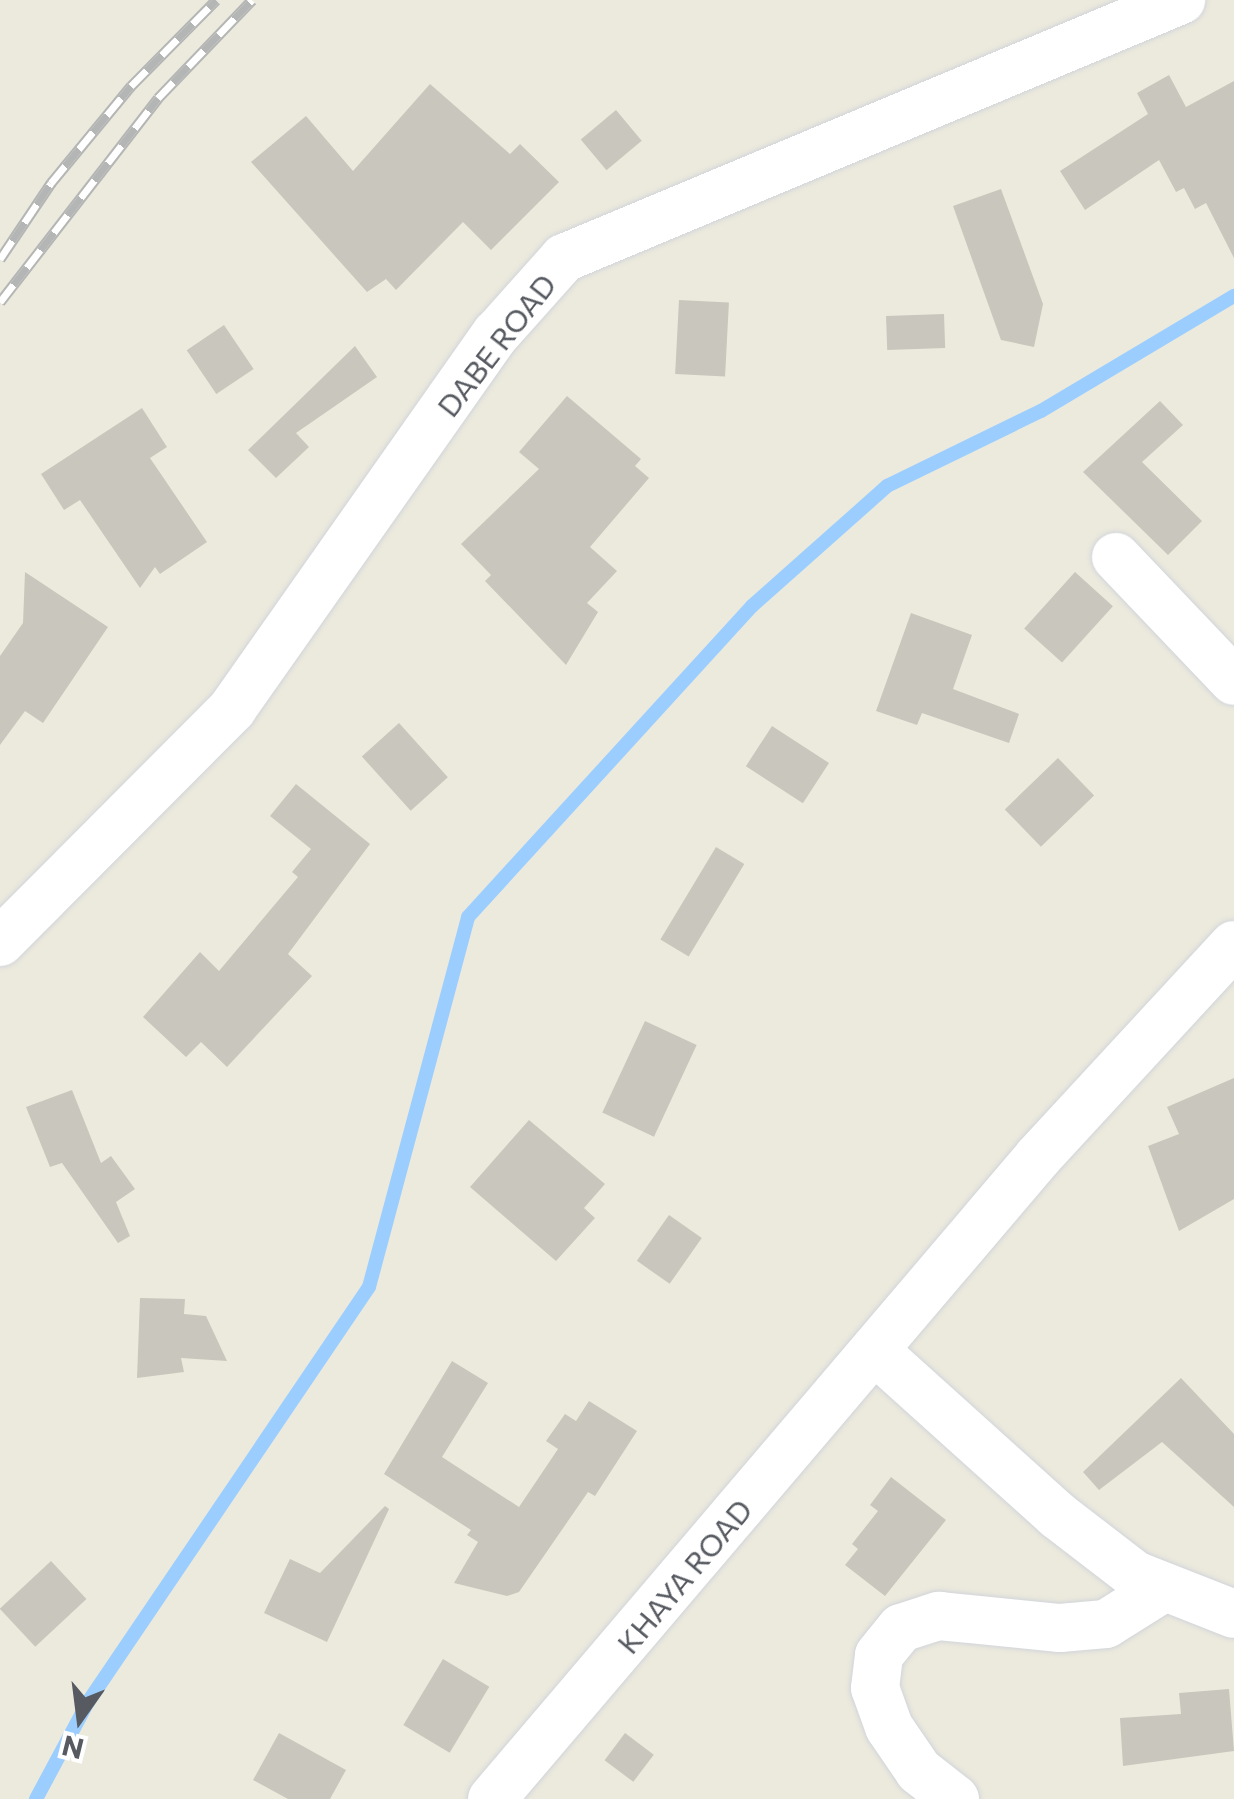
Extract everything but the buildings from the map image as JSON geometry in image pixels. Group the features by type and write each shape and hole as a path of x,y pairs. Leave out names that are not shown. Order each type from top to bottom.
{"street":[{"name":"DABE ROAD","path":"0,942 232,709 496,334 564,258 1181,0"},
{"path":"1116,557 1234,681"},
{"name":"KHAYA ROAD","path":"492,1799 1039,1156 1234,945"},
{"path":"875,1351 1057,1515 1160,1590 1234,1614"},
{"path":"955,1799 920,1771 889,1727 875,1688 879,1656 901,1628 939,1616 1060,1628 1106,1624 1160,1590"}],"waterway":[{"path":"36,1799 88,1702 369,1287 468,917 752,606 887,486 1041,411 1234,296"}],"railway":[{"path":"0,259 51,183 131,86 216,0"},
{"path":"0,302 158,98 252,0"}]}
